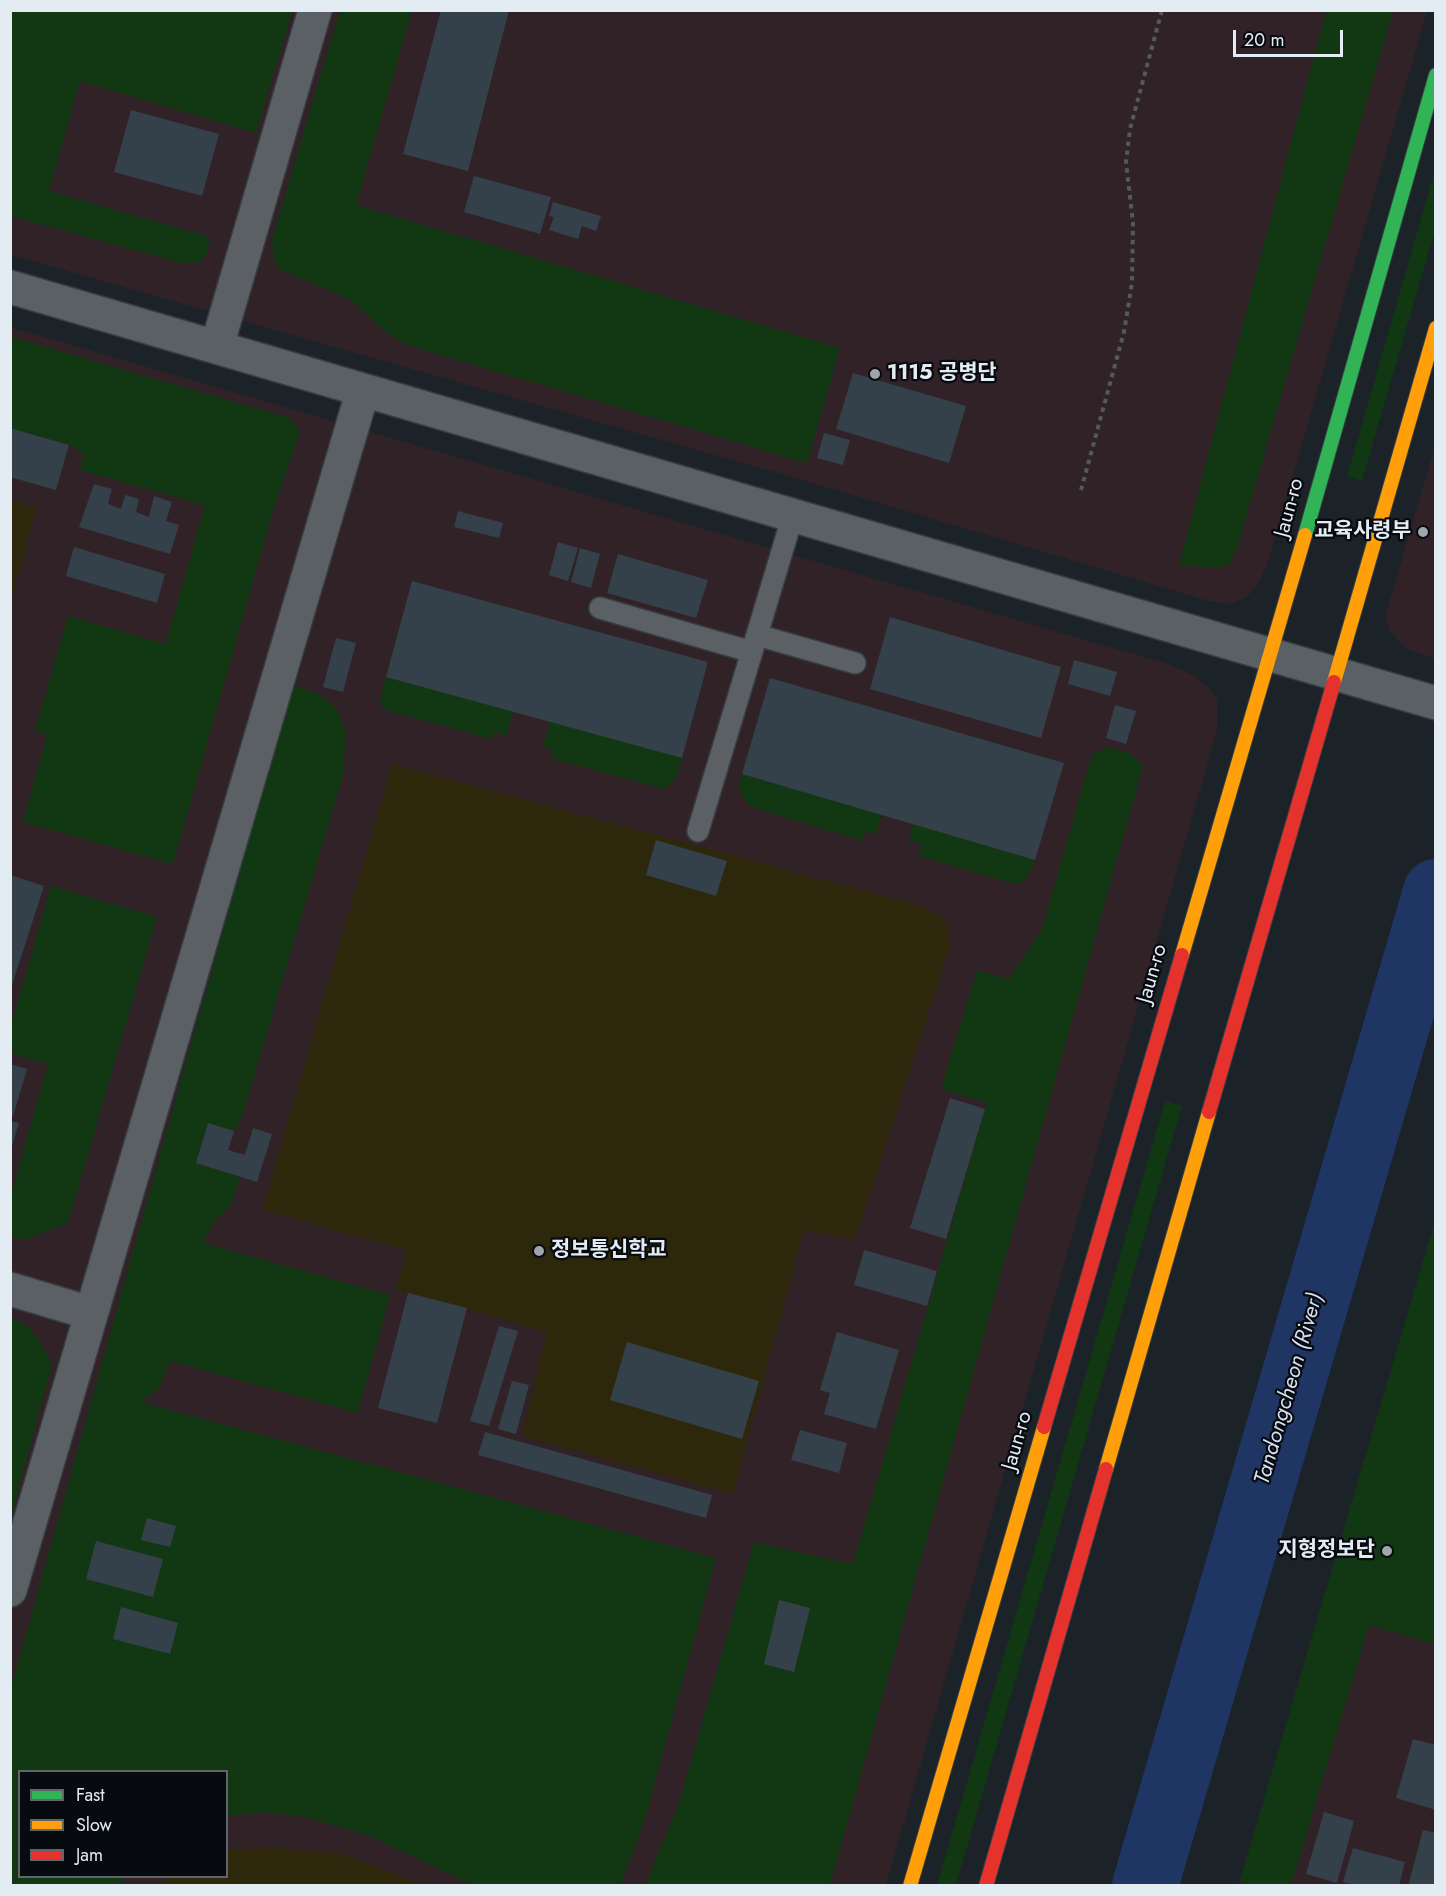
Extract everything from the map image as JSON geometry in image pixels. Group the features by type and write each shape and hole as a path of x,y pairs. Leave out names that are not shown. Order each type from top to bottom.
{"street":[{"path":"217,346 315,10"},
{"name":"Jaun-ro","path":"910,1886 1436,75"},
{"path":"10,287 1337,672 1436,703"},
{"path":"986,1886 1436,328"},
{"path":"10,1590 363,390"},
{"path":"10,1289 90,1313"}],"lane":[{"path":"698,831 793,515"},
{"path":"600,608 855,663"}],"path":[{"path":"1082,490 1125,322 1132,283 1133,223 1126,162 1130,129 1162,10"}],"shaded area":[{"name":"1115 공병단","path":"10,11 1427,11 1267,566 1258,584 1246,598 1230,604 1209,601 795,478 11,255"},
{"name":"정보통신학교","path":"10,327 1168,664 1193,675 1211,690 1217,700 1217,731 886,1885 11,1885"},
{"name":"교육사령부","path":"1435,447 1435,659 1405,648 1390,631 1385,617"},
{"name":"지형정보단","path":"1435,1221 1435,1885 1238,1886 1240,1880"}],"green space":[{"path":"340,10 412,11 356,205 840,348 807,463 420,349 401,342 385,331 351,300 279,269 273,256 272,240"},
{"path":"10,11 292,11 256,133 80,81 49,191 210,237 207,252 200,262 182,263 11,216"},
{"path":"1326,11 1393,11 1237,548 1229,565 1217,568 1179,565"},
{"path":"1435,170 1435,230 1362,481 1347,476"},
{"path":"11,337 290,418 300,432 274,507 173,864 23,822 47,735 35,731 68,616 166,644 205,505 80,470 84,453 69,445 11,428"},
{"path":"386,677 513,711 506,736 494,732 492,739 389,711 382,707 380,699"},
{"path":"292,684 320,695 337,709 346,733 343,775 243,1114 234,1131 208,1123 196,1163 240,1177 231,1205 215,1220 203,1243 390,1295 358,1413 170,1361 159,1388 141,1402 716,1558 646,1815 621,1885 473,1885 370,1836 305,1817 261,1812 228,1816 228,1770 18,1770 18,1878 125,1878 119,1885 11,1886 11,1688"},
{"path":"550,721 682,758 676,779 664,789 551,758 554,750 543,747"},
{"path":"1108,747 1130,753 1143,766 830,1885 645,1886 678,1806 754,1542 853,1564 987,1103 941,1089 977,970 1009,979 1042,930 1092,754"},
{"path":"742,774 882,814 876,834 865,831 863,841 751,807 742,796 739,786"},
{"path":"913,824 1035,860 1025,880 1015,884 919,856 922,844 909,840"},
{"path":"51,886 157,917 68,1223 25,1240 11,1236 11,1195 48,1064 11,1053 11,1026"},
{"path":"1165,1101 1182,1106 956,1885 937,1885"},
{"path":"1435,1221 1435,1644 1369,1625 1291,1885 1249,1885 1240,1880"},
{"path":"11,1317 27,1326 40,1341 52,1365 11,1517"}],"sand":[{"path":"10,500 37,507 11,601"},
{"path":"392,764 925,907 942,917 948,927 951,943 855,1240 804,1230 733,1494 522,1436 547,1332 396,1290 407,1250 262,1210"},
{"path":"279,1848 342,1854 427,1885 161,1885 169,1878 228,1878 228,1849"}],"building":[{"path":"441,10 509,10 468,171 403,154"},
{"path":"131,110 219,134 202,196 114,172"},
{"path":"474,176 551,197 540,234 464,212"},
{"path":"553,202 601,216 596,231 582,226 578,239 549,230 554,217 549,216"},
{"path":"853,373 966,406 949,463 836,429"},
{"path":"10,428 69,445 56,490 10,477"},
{"path":"824,433 850,440 843,465 817,458"},
{"path":"94,484 112,489 108,504 121,509 125,495 139,499 136,512 149,517 154,496 172,502 166,521 179,525 170,554 79,527"},
{"path":"458,511 503,523 499,538 454,527"},
{"path":"558,542 578,548 568,581 549,575"},
{"path":"74,547 165,574 157,603 66,576"},
{"path":"580,548 600,554 591,588 571,582"},
{"path":"618,554 708,580 696,618 607,593"},
{"path":"412,581 708,662 682,758 386,677"},
{"path":"890,617 1061,667 1041,738 870,689"},
{"path":"336,638 356,643 343,692 323,687"},
{"path":"1074,660 1117,672 1110,696 1068,684"},
{"path":"770,678 1064,763 1035,860 742,774"},
{"path":"1115,705 1136,711 1126,744 1106,738"},
{"path":"656,840 727,861 716,896 646,875"},
{"path":"10,875 44,886 11,988 10,988"},
{"path":"10,1064 27,1069 13,1116 10,1115"},
{"path":"950,1098 985,1109 946,1239 910,1228"},
{"path":"10,1121 19,1123 11,1149 10,1148"},
{"path":"208,1123 234,1131 228,1150 245,1155 253,1128 272,1134 257,1182 196,1163"},
{"path":"864,1250 937,1271 927,1306 854,1285"},
{"path":"408,1293 467,1308 437,1423 378,1408"},
{"path":"499,1326 518,1331 489,1426 470,1421"},
{"path":"837,1332 899,1350 876,1429 824,1414 830,1393 820,1390"},
{"path":"627,1342 759,1381 742,1439 610,1400"},
{"path":"512,1381 529,1385 516,1434 498,1429"},
{"path":"800,1430 847,1443 839,1473 791,1460"},
{"path":"485,1432 712,1495 706,1518 478,1455"},
{"path":"147,1518 176,1526 170,1547 141,1540"},
{"path":"96,1541 163,1559 153,1597 86,1579"},
{"path":"779,1600 810,1608 794,1672 764,1664"},
{"path":"121,1607 178,1623 170,1654 113,1639"},
{"path":"1413,1739 1436,1745 1436,1810 1396,1798"},
{"path":"1324,1812 1354,1821 1337,1883 1306,1874"},
{"path":"1423,1830 1436,1833 1436,1886 1408,1886"},
{"path":"1353,1848 1405,1862 1399,1886 1357,1886 1343,1882"}],"waterway":[{"name":"Tandongcheon (River)","path":"1145,1886 1436,892"}],"traffic: fast":[{"path":"1305,535 1436,75"}],"traffic: slow":[{"path":"1334,682 1436,328"},
{"path":"1182,955 1305,535"},
{"path":"1106,1469 1209,1112"},
{"path":"910,1886 1044,1427"}],"traffic: jam":[{"path":"1209,1112 1334,682"},
{"path":"1044,1427 1182,955"},
{"path":"986,1886 1106,1469"}],"place":[{"name":"1115 공병단","path":"875,374"},
{"name":"교육사령부","path":"1423,532"},
{"name":"정보통신학교","path":"539,1251"},
{"name":"지형정보단","path":"1387,1551"}]}
